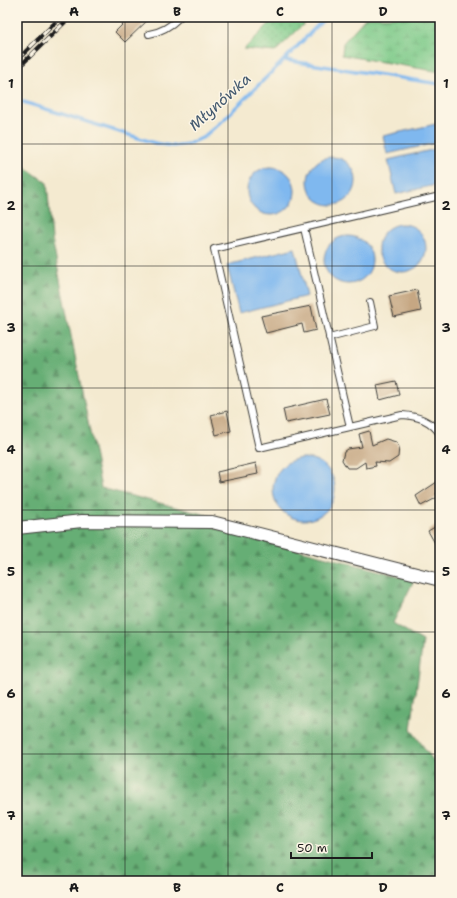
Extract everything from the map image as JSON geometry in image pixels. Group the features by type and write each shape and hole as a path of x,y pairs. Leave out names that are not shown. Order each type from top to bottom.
{"street":[{"path":"17,528 82,521 212,522 440,580"}],"lane":[{"path":"149,34 157,33 180,17"},
{"path":"440,196 214,249 259,448 402,415 415,415 428,421 440,434"},
{"path":"304,228 350,427"},
{"path":"329,338 375,326 370,302"}],"green space":[{"path":"276,17 311,17 275,52 244,49"},
{"path":"366,17 440,17 440,72 342,55 343,43"},
{"path":"17,161 47,183 52,239 101,488 210,516 213,527 414,580 393,623 423,641 411,729 440,770 440,881 17,881"}],"water":[{"path":"440,123 440,142 387,154 383,136"},
{"path":"440,148 440,184 396,194 388,160"},
{"path":"327,157 337,157 346,161 352,167 356,176 356,186 352,195 346,201 337,205 327,205 318,201 312,195 308,186 308,176 312,167 318,161"},
{"path":"266,167 276,167 285,171 291,177 295,186 295,196 291,205 285,211 276,215 266,215 257,211 251,205 247,196 247,186 251,177 257,171"},
{"path":"397,224 407,224 416,228 422,234 426,243 426,253 422,262 416,268 407,272 397,272 388,268 382,262 378,253 378,243 382,234 388,228"},
{"path":"343,236 353,236 362,240 368,246 372,255 372,265 368,274 362,280 353,284 343,284 334,280 328,274 324,265 324,255 328,246 334,240"},
{"path":"295,248 307,296 239,313 227,265"},
{"path":"298,458 310,458 326,467 333,477 335,489 333,501 326,511 310,520 298,520 287,515 278,506 273,495 273,483 278,472 287,463"}],"building":[{"path":"130,17 151,17 125,42 115,32"},
{"path":"417,290 421,311 394,317 389,296"},
{"path":"311,306 316,330 304,333 302,324 266,333 261,316"},
{"path":"396,381 399,395 380,400 377,385"},
{"path":"326,399 330,414 286,423 283,409"},
{"path":"227,411 231,431 216,435 211,415"},
{"path":"369,431 372,445 386,439 396,442 399,447 398,457 389,463 375,462 376,466 366,468 365,462 356,468 347,468 342,460 344,452 348,449 362,447 359,434"},
{"path":"256,463 258,474 219,482 217,472"},
{"path":"440,480 440,491 436,493 438,497 421,506 416,496"},
{"path":"440,524 440,552 428,531"}],"waterway":[{"name":"Młynówka","path":"17,100 155,143 172,146 188,144 202,138 221,122 326,17"},
{"path":"284,60 440,84"}],"railway":[{"path":"17,60 61,17"},
{"path":"17,69 70,17"}]}
